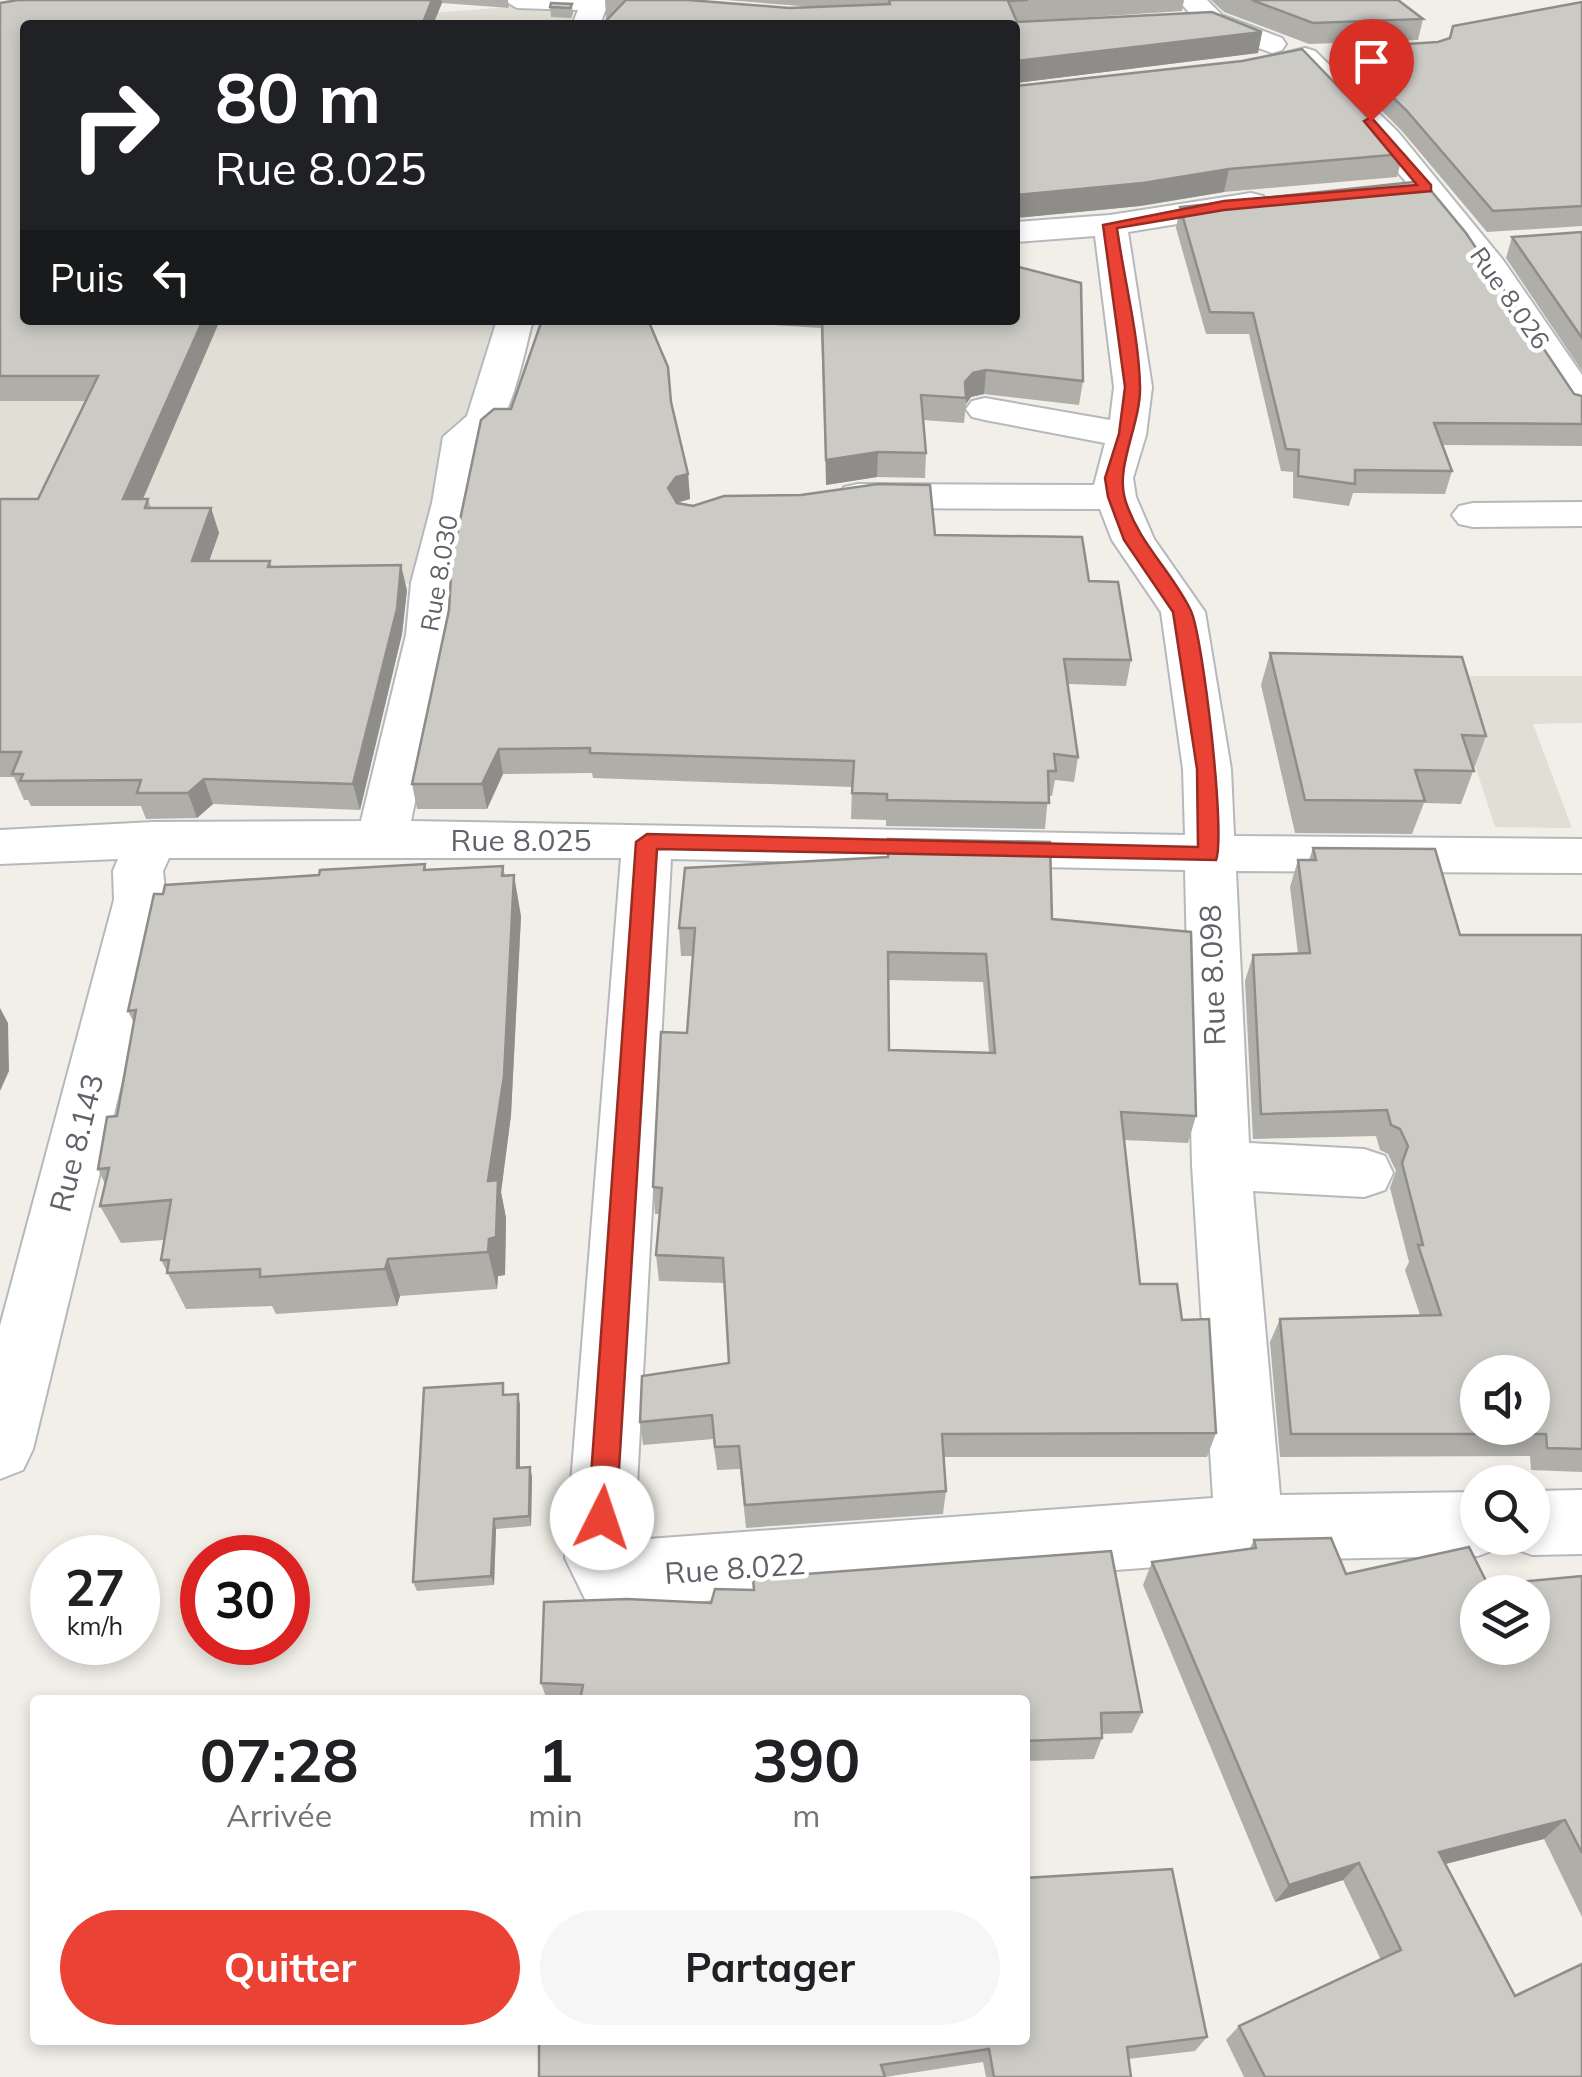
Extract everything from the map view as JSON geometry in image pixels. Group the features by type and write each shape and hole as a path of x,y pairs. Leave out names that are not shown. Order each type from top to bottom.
{"street":[{"path":"517,0 592,19 710,10"},
{"path":"1193,14 1305,57"},
{"path":"1255,67 1343,54"},
{"name":"Rue 8.026","path":"1305,57 1353,102 1476,248 1582,406"},
{"path":"1372,193 1426,188"},
{"path":"1020,232 1110,225 1209,208 1298,199"},
{"name":"Rue 8.098","path":"1110,225 1132,387 1127,434 1113,478 1116,497 1133,540 1182,612 1207,769 1221,1165 1249,1528"},
{"path":"1476,248 1511,244"},
{"name":"Rue 8.030","path":"382,840 428,635 432,583 452,502 462,437 476,431 486,416 513,325"},
{"path":"985,409 1127,434"},
{"path":"820,501 877,493 1116,497"},
{"path":"1473,514 1582,514"},
{"name":"Rue 8.025","path":"0,847 154,838 647,842 1208,855 1582,856"},
{"name":"Rue 8.143","path":"0,1449 140,900 138,871 154,838"},
{"name":"Rue 8.022","path":"647,842 599,1558 603,1568 619,1578 1249,1528 1460,1524"},
{"path":"1221,1165 1364,1173"},
{"path":"1550,1523 1582,1522"}],"shaded area":[{"path":"576,2 571,20 342,20"},
{"path":"0,29 20,262 20,325 497,325 425,584 0,581"},
{"path":"1446,676 1582,676 1582,723 1533,724 1572,828 1495,827"}],"building":[{"path":"432,0 424,20 20,20 20,325 201,325 123,499 148,499 145,508 211,508 192,561 270,561 268,567 401,565 397,609 353,784 204,779 188,793 137,793 141,780 20,781 23,774 12,774 21,752 0,752 0,499 38,499 98,376 0,376 0,3"},
{"path":"626,0 688,0 789,8 890,4 889,0 1028,0 1008,1 1016,20 607,20"},
{"path":"1252,0 1398,0 1423,19 1313,23"},
{"path":"1582,2 1582,206 1493,211 1407,111 1342,48 1438,42 1450,38 1453,26"},
{"path":"551,3 572,4 570,8 550,7"},
{"path":"1212,12 1262,32 1020,61 1020,22"},
{"path":"1302,49 1403,154 1229,169 1143,183 1020,195 1020,85 1242,61"},
{"path":"1423,181 1466,233 1574,394 1582,396 1582,424 1434,423 1452,471 1355,470 1355,484 1298,476 1299,450 1286,449 1253,313 1210,312 1180,207"},
{"path":"1582,232 1582,338 1512,237"},
{"path":"1020,267 1081,283 1083,381 986,370 973,373 965,382 966,398 921,395 926,453 878,452 826,460 822,325 1020,325"},
{"path":"540,325 650,325 668,367 671,402 688,474 676,477 668,488 677,503 693,506 724,496 801,495 878,484 930,485 935,535 1082,537 1089,581 1118,582 1131,660 1064,659 1078,757 1054,754 1056,771 1048,771 1049,803 887,800 887,794 852,793 854,761 590,753 590,748 499,749 482,784 412,784 449,610 452,558 481,420 494,409 511,409"},
{"path":"1270,653 1462,657 1486,736 1462,735 1474,771 1415,770 1425,801 1305,800"},
{"path":"888,839 1050,842 1052,919 1191,932 1196,1116 1121,1112 1140,1284 1177,1284 1182,1320 1209,1319 1216,1433 942,1434 946,1491 745,1505 739,1446 715,1447 712,1415 640,1422 642,1376 729,1363 723,1258 656,1255 662,1188 653,1187 661,1032 687,1033 695,928 679,928 685,868 888,857","holes":["888,952 986,954 995,1053 889,1050"]},
{"path":"1313,848 1435,849 1460,935 1582,935 1582,1449 1547,1448 1550,1355 1460,1355 1460,1434 1291,1434 1280,1319 1441,1315 1418,1245 1423,1245 1402,1163 1408,1146 1400,1129 1391,1125 1387,1110 1261,1114 1253,955 1310,953 1298,860 1316,860"},
{"path":"425,864 424,870 503,866 502,876 514,875 504,1076 488,1181 498,1180 496,1237 489,1239 488,1252 388,1259 385,1269 260,1277 260,1269 167,1273 169,1260 161,1260 171,1200 100,1206 109,1168 98,1169 107,1117 117,1116 136,1010 128,1011 154,894 163,894 165,885"},
{"path":"503,1383 503,1395 518,1394 517,1468 530,1467 529,1516 494,1519 491,1576 413,1582 424,1388"},
{"path":"1331,1538 1346,1574 1460,1549 1460,1555 1473,1555 1483,1575 1460,1575 1460,1665 1550,1665 1550,1579 1582,1576 1582,1853 1565,1820 1439,1852 1515,1996 1582,1964 1582,2077 1265,2077 1239,2026 1401,1950 1359,1863 1289,1885 1152,1562 1256,1548 1254,1540"},
{"path":"1111,1551 1142,1712 1101,1713 1102,1738 1030,1741 1030,1695 581,1695 583,1685 541,1683 544,1602 627,1599 711,1603 715,1589 754,1590 753,1578"},
{"path":"1172,1869 1207,2037 1127,2047 1131,2077 994,2077 989,2049 881,2065 885,2077 539,2077 539,2045 1030,2045 1030,1878"}],"route":[{"path":"602,1518 647,842 1208,855 1207,769 1182,612 1133,540 1113,478 1127,434 1132,387 1110,225 1224,206 1426,188 1371,121"}]}
